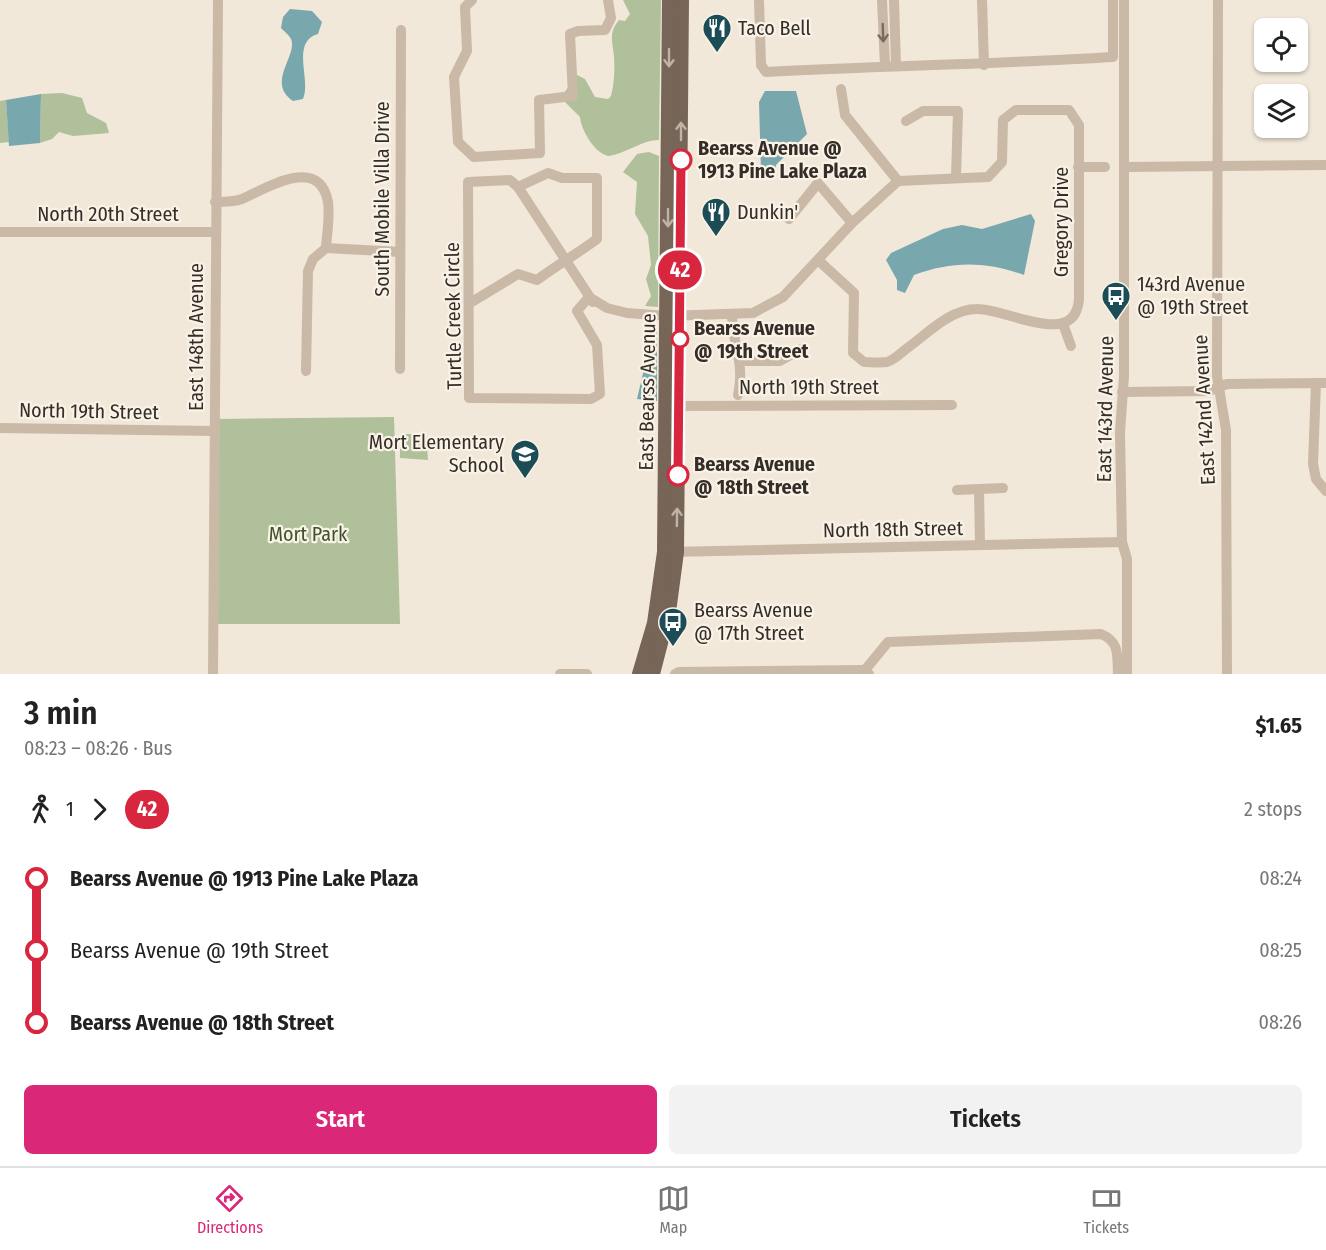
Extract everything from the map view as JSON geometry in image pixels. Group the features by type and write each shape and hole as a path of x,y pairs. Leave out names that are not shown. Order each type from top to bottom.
{"main road":[{"name":"East Bearss Avenue","path":"652,674 671,552 674,182 669,0"},
{"name":"East Bearss Avenue","path":"674,182 682,0"},
{"name":"East Bearss Avenue","path":"639,674 663,610"}],"street":[{"name":"East 148th Avenue","path":"213,674 218,0"},
{"path":"472,0 465,7 467,51 454,77 458,142 474,157 540,153 539,100 547,97 573,96 570,34 578,31 605,30 611,18 608,0"},
{"path":"759,0 761,65 766,72 885,66 984,65 1125,57"},
{"path":"882,0 885,66"},
{"path":"894,0 896,66"},
{"path":"982,0 984,65"},
{"path":"1113,0 1113,57"},
{"name":"East 143rd Avenue","path":"1124,0 1125,167 1120,432 1122,542 1127,559 1127,674"},
{"name":"East 142nd Avenue","path":"1218,0 1216,166 1219,389 1226,430 1227,674"},
{"name":"South Mobile Villa Drive","path":"400,369 401,30"},
{"path":"470,303 518,274 537,280 563,259 573,257 597,239 597,178 562,178 548,173 518,187 563,259 590,297 617,312 732,315 753,313 782,297 852,223 898,181 845,115 841,89"},
{"name":"Gregory Drive","path":"898,181 988,177 1002,162 1003,120 1016,110 1069,110 1079,125 1079,306 1073,317 1063,324"},
{"path":"906,121 923,111 958,111 956,177"},
{"path":"1125,167 1326,165"},
{"path":"1078,167 1105,167"},
{"path":"215,202 242,199 277,181 306,178 319,186 327,199 326,248"},
{"name":"Turtle Creek Circle","path":"518,187 510,180 468,182 469,398 591,399 600,394 597,345 576,311 590,297"},
{"path":"789,219 818,183 852,223"},
{"name":"North 20th Street","path":"0,232 215,232"},
{"path":"306,371 308,271 313,259 326,248 400,252"},
{"path":"818,260 854,292 853,353 864,363 889,362 954,314 972,309 993,310 1056,326 1063,324 1071,346"},
{"path":"732,315 732,337 741,361 742,376 738,395"},
{"path":"741,361 780,361 803,348"},
{"path":"1122,392 1219,389 1227,384 1321,383 1313,464 1316,479 1326,491"},
{"name":"North 19th Street","path":"673,406 952,405"},
{"name":"North 19th Street","path":"0,428 214,431"},
{"path":"957,490 1003,488"},
{"path":"979,490 981,545"},
{"name":"North 18th Street","path":"671,552 1122,542"},
{"path":"675,674 679,672 867,672 888,642 1101,633 1112,638 1117,647 1118,674"},
{"path":"560,674 587,674"}],"green space":[{"path":"623,0 661,0 659,140 609,156 599,151 590,141 580,117 564,101 564,93 577,75 585,79 595,97 608,99 611,96 614,71 612,33 619,20 625,21 630,14"},
{"path":"62,93 82,98 87,113 106,123 109,133 73,136 59,132 52,139 40,143 41,94"},
{"path":"6,100 9,142 0,143 0,101"},
{"path":"649,152 659,156 658,307 645,306 651,296 646,279 651,265 648,236 635,214 637,182 623,172 637,154"},
{"name":"Mort Park","path":"394,417 400,624 218,624 219,419"},
{"path":"400,434 426,434 428,460 400,458"}],"water":[{"path":"290,9 312,11 322,22 318,34 310,38 303,53 305,91 303,99 293,101 285,94 282,86 284,69 292,46 291,39 281,28 283,17"},
{"path":"765,91 796,91 807,134 776,165 775,171 761,172 759,102"},
{"path":"41,94 40,143 9,146 6,100"},
{"path":"1031,214 1035,221 1024,275 996,267 955,265 914,275 905,293 897,290 897,280 886,260 891,253 943,229 962,225 982,229"},
{"path":"646,327 657,329 657,401 637,399 649,348 645,337"}],"bus line":[{"name":"42","path":"678,475 681,160"}],"place":[{"name":"Taco Bell","path":"717,54"},
{"name":"Bearss Avenue @ 1913 Pine Lake Plaza","path":"681,160"},
{"name":"Dunkin'","path":"716,238"},
{"name":"143rd Avenue @ 19th Street","path":"1116,322"},
{"name":"Bearss Avenue @ 19th Street","path":"680,339"},
{"name":"Bearss Avenue @ 18th Street","path":"678,475"},
{"name":"Mort Elementary School","path":"525,480"},
{"name":"Bearss Avenue @ 17th Street","path":"673,648"}]}
